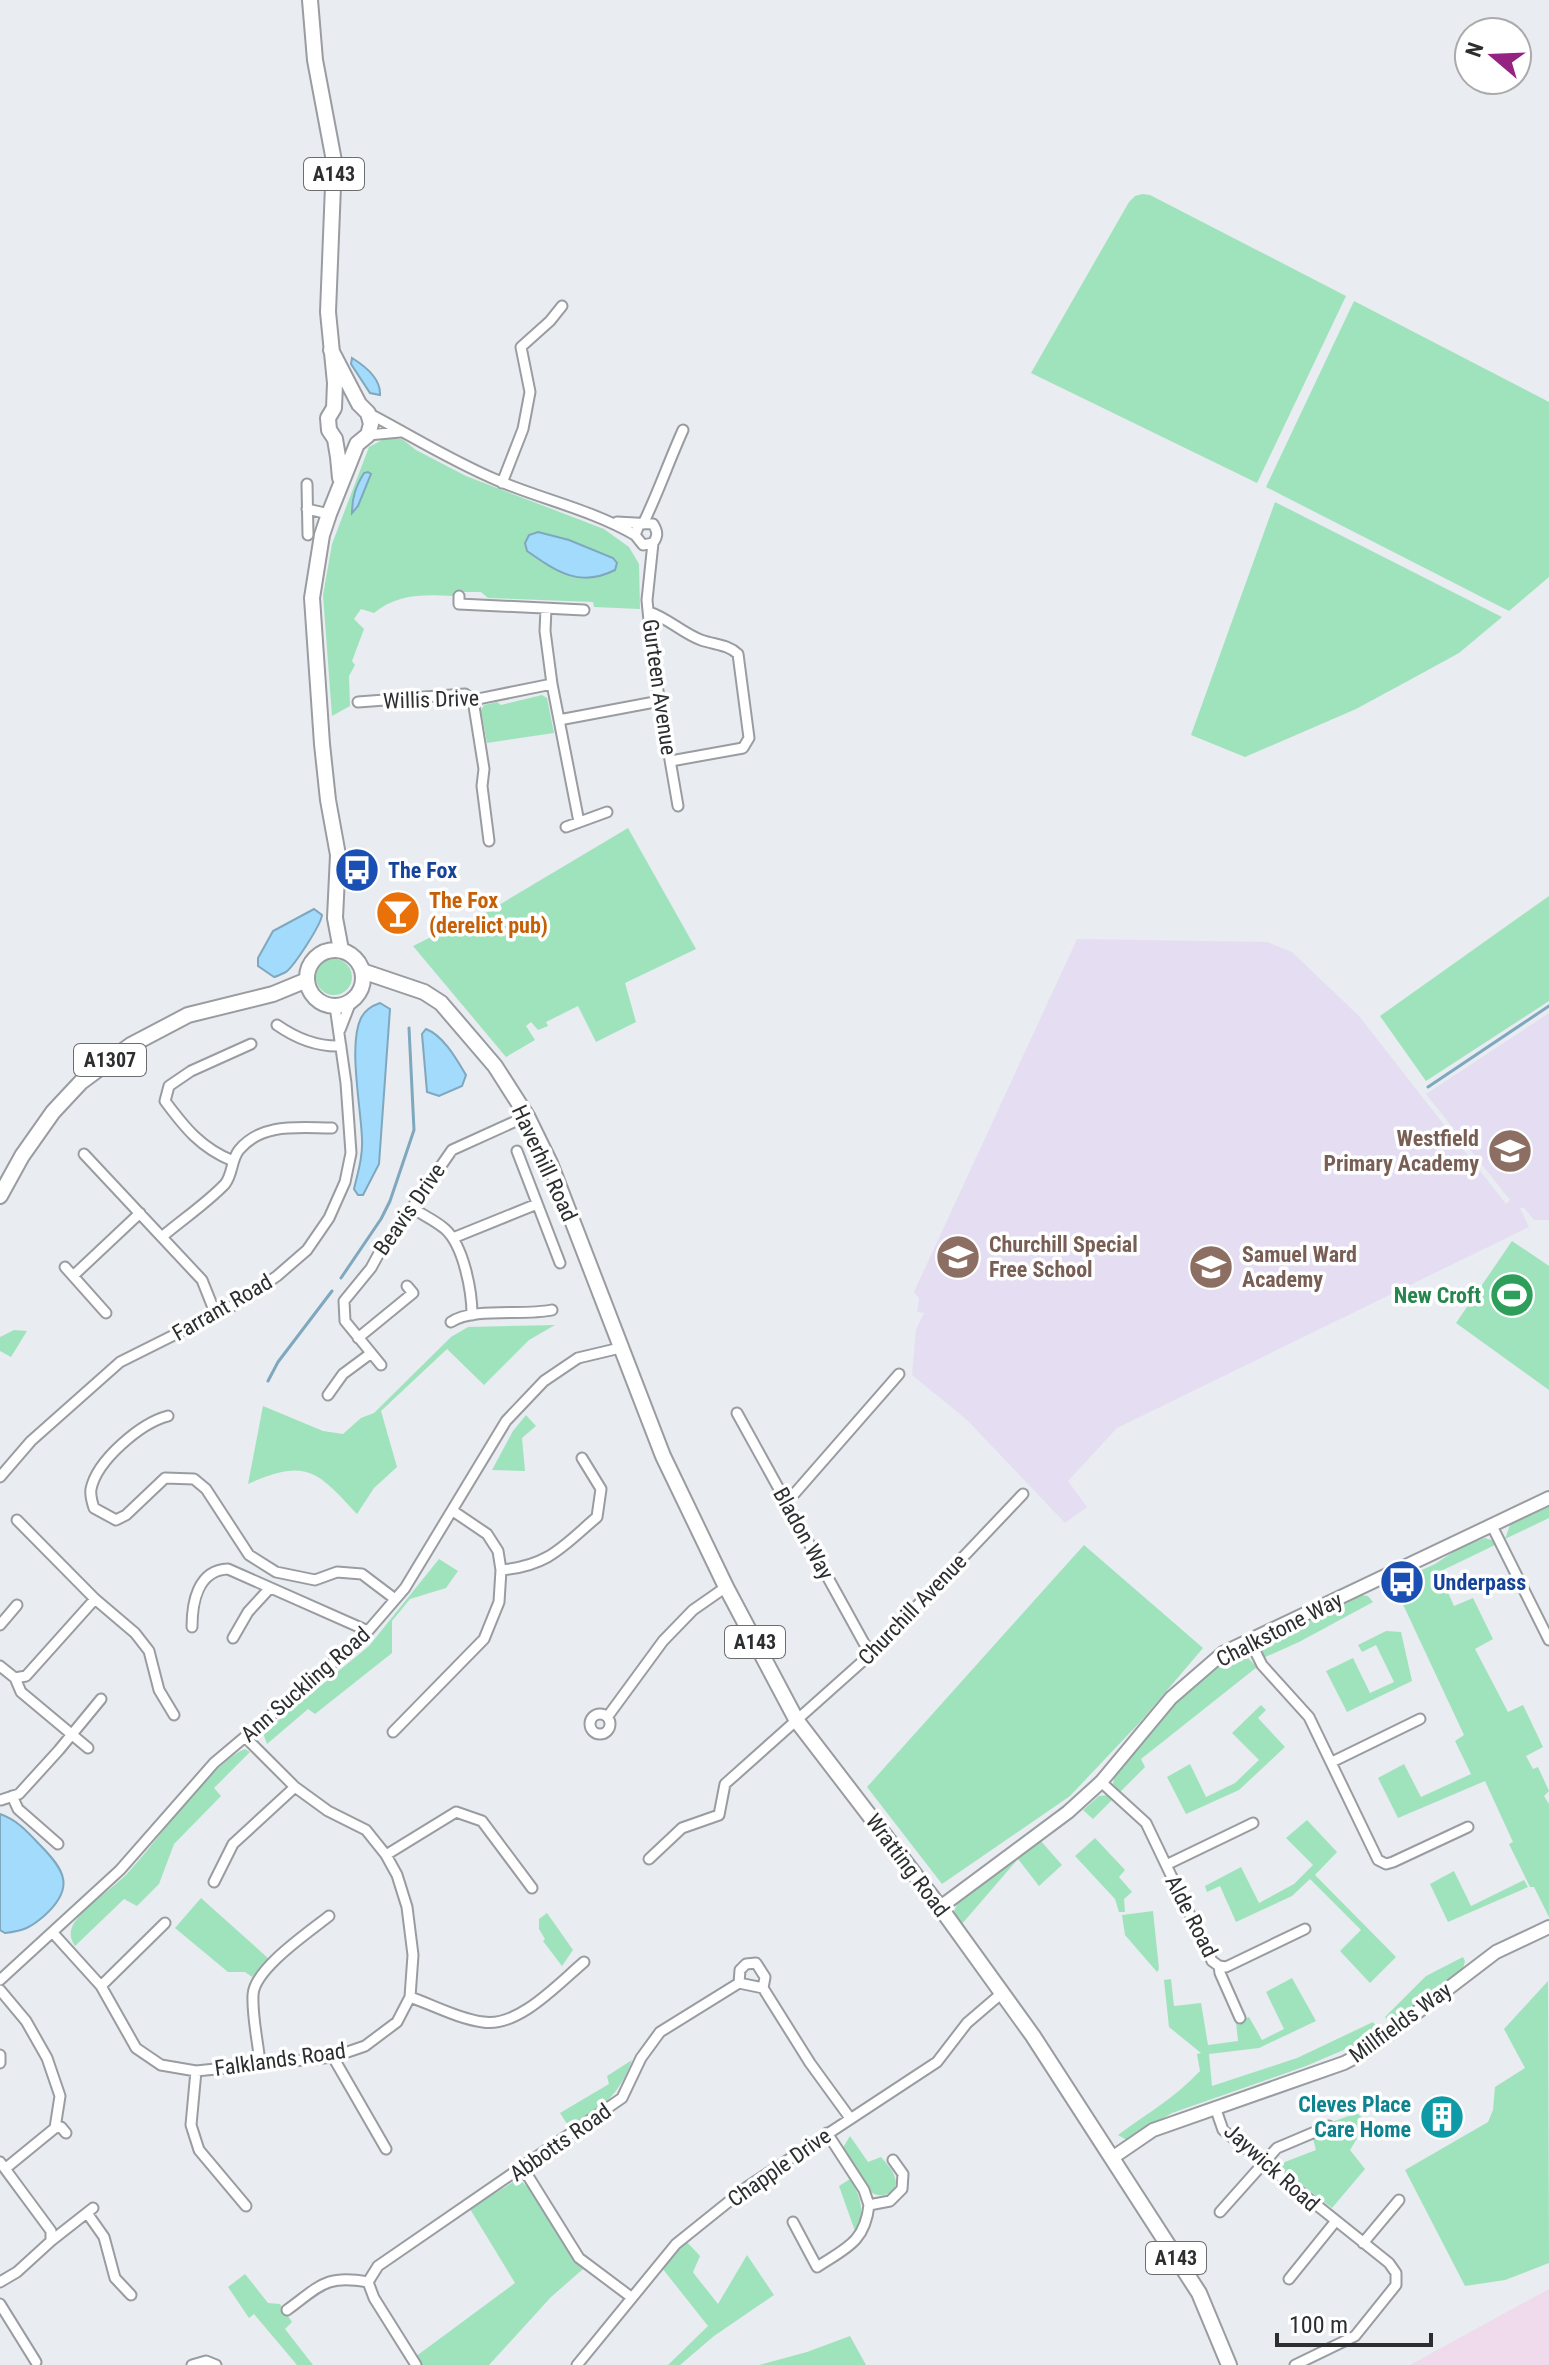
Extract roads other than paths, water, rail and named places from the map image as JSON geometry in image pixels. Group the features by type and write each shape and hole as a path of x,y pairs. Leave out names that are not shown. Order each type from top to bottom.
{"main road":[{"name":"A143","path":"310,0 315,60 334,161 328,312 334,408"},
{"name":"A143","path":"331,350 364,408"},
{"path":"340,486 335,439 329,430 328,418 341,403 364,408 371,424 329,514 322,535 312,598 323,758 338,855 335,918 341,950"},
{"path":"335,439 349,445 362,439"},
{"path":"322,953 335,918"},
{"path":"341,950 354,958 362,978 352,999 335,1006 323,1003 314,996 307,980 312,961 322,953 341,950"},
{"name":"Haverhill Road","path":"362,978 390,980 424,992 441,1003 495,1066 527,1116 550,1163 620,1348"},
{"path":"273,994 307,980"},
{"path":"273,994 314,996"},
{"name":"A1307","path":"0,1196 45,1123 81,1082 131,1045 188,1015 273,994"},
{"name":"Wratting Road","path":"620,1348 663,1456 726,1587 797,1721 1033,2036 1199,2293 1229,2365"}],"street":[{"path":"502,483 523,429 530,392 521,347 562,306"},
{"path":"364,408 443,455 502,483 610,521 639,528 653,524 655,527"},
{"path":"639,528 648,544 657,537 657,497 663,474 683,430"},
{"path":"362,439 380,432 404,432"},
{"path":"307,484 308,535"},
{"path":"639,528 657,497"},
{"path":"307,509 329,514"},
{"name":"Gurteen Avenue","path":"648,544 649,612 678,806"},
{"path":"459,596 459,604 584,610"},
{"path":"546,609 545,631 552,684 579,822"},
{"path":"649,612 662,616 691,635 730,647 738,654 749,738 743,748 671,761"},
{"name":"Willis Drive","path":"358,702 465,694 473,700 552,684"},
{"path":"473,700 484,769 482,786 489,841"},
{"path":"559,720 660,701"},
{"path":"566,827 607,812"},
{"name":"Farrant Road","path":"339,1033 352,999"},
{"name":"Farrant Road","path":"0,1477 31,1441 120,1362 216,1315 277,1276 307,1250 329,1218 345,1182 351,1153 335,1006"},
{"path":"277,1025 305,1041 341,1046"},
{"path":"233,1161 210,1152 180,1122 165,1101 169,1086 191,1071 251,1044"},
{"name":"Beavis Drive","path":"381,1365 345,1321 344,1301 371,1268 384,1244 452,1150 527,1116"},
{"path":"163,1236 225,1183 239,1150 253,1138 268,1130 332,1128"},
{"path":"517,1151 560,1263"},
{"path":"84,1154 202,1280 216,1315"},
{"path":"453,1238 537,1204"},
{"path":"412,1208 453,1238 472,1294 472,1315"},
{"path":"73,1276 140,1213"},
{"path":"65,1267 106,1313"},
{"name":"Beavis Drive","path":"358,1338 413,1293 407,1286"},
{"path":"451,1322 458,1317 472,1315 552,1310"},
{"name":"Ann Suckling Road","path":"0,1980 120,1870 214,1763 368,1631 395,1599 453,1511 506,1421 544,1381 578,1358 620,1348"},
{"path":"328,1395 343,1374 370,1354"},
{"path":"785,1499 795,1493 899,1374"},
{"name":"Bladon Way","path":"737,1413 864,1643 873,1652"},
{"path":"168,1416 154,1419 111,1456 96,1476 90,1491 94,1508 116,1520 126,1515 165,1478 194,1479 206,1489 249,1555 276,1572 315,1580 337,1572 362,1574 395,1599"},
{"path":"501,1570 524,1568 548,1559 597,1517 601,1489 582,1458"},
{"name":"Churchill Avenue","path":"649,1859 682,1828 719,1815 725,1784 873,1652 1023,1494"},
{"name":"Chalkstone Way","path":"939,1908 1068,1812 1101,1782 1184,1686 1223,1653 1549,1498"},
{"path":"393,1732 484,1639 499,1602 501,1570 498,1551 487,1534 453,1511"},
{"path":"17,1520 95,1599 135,1633 149,1651 159,1690 174,1715"},
{"path":"1492,1526 1549,1640"},
{"path":"192,1627 195,1597 204,1580 214,1572 228,1569 368,1631"},
{"path":"608,1716 663,1641 693,1610 726,1587"},
{"path":"233,1638 248,1612 270,1588"},
{"path":"15,1678 26,1676 95,1599"},
{"path":"0,1625 17,1605"},
{"path":"1250,1641 1262,1665 1309,1717 1378,1860 1386,1864 1393,1862 1468,1827"},
{"path":"0,1666 15,1678 21,1692 88,1748"},
{"path":"1,1800 19,1794 101,1699"},
{"path":"1332,1762 1420,1719"},
{"path":"245,1737 295,1787 328,1811 366,1830 386,1855 397,1875 407,1907 413,1955 410,1997 482,2022 503,2022 524,2012 584,1962"},
{"name":"Alde Road","path":"1101,1782 1146,1823 1212,1961 1226,1967 1305,1929"},
{"path":"214,1882 233,1844 295,1787"},
{"path":"12,1796 18,1809 58,1844"},
{"path":"386,1855 456,1812 482,1821 532,1888"},
{"name":"Alde Road","path":"1166,1865 1253,1823"},
{"path":"260,2063 253,1993 275,1960 329,1916"},
{"path":"101,1986 165,1923"},
{"name":"Millfields Way","path":"1112,2158 1153,2130 1344,2063 1365,2052 1496,1952 1549,1927"},
{"name":"Falklands Road","path":"53,1933 101,1986 136,2048 161,2065 196,2071 333,2057 365,2046 397,2022 410,1997"},
{"name":"Abbotts Road","path":"368,2282 378,2266 622,2098 641,2058 660,2032 739,1983 740,1970 746,1964 756,1963 765,1977 763,1988"},
{"name":"Alde Road","path":"1219,1966 1240,2018"},
{"path":"739,1983 763,1988 810,2063 850,2118"},
{"path":"0,1990 26,2021 47,2058 60,2096 55,2128"},
{"name":"Chapple Drive","path":"577,2365 676,2244 747,2187 937,2062 967,2023 1002,1993"},
{"path":"0,2055 0,2063"},
{"path":"333,2057 386,2149"},
{"path":"196,2071 191,2125 199,2150 246,2206"},
{"name":"Jaywick Road","path":"1215,2107 1223,2130 1389,2263 1396,2273 1396,2285 1355,2336 1295,2365"},
{"path":"1220,2212 1277,2148 1329,2126"},
{"path":"51,2241 51,2231 3,2165 55,2128 61,2127 66,2133"},
{"path":"793,2222 817,2267 857,2241 867,2222 869,2205 864,2190 827,2133"},
{"path":"869,2205 890,2201 902,2189 903,2174 893,2160"},
{"path":"523,2168 579,2258 631,2297"},
{"path":"1363,2243 1399,2200"},
{"path":"0,2282 17,2272 90,2210 104,2237 115,2278 131,2295"},
{"path":"1289,2279 1335,2222"},
{"path":"287,2310 326,2281 345,2278 368,2282 374,2298 416,2365"},
{"path":"0,2304 36,2362"},
{"path":"192,2365 209,2360"}],"water":[{"path":"352,358 375,378 380,395 370,393 351,364"},
{"path":"364,473 371,474 352,513 357,487"},
{"path":"538,532 569,540 613,558 617,563 615,570 591,578 559,571 527,551 525,543 529,535"},
{"path":"314,909 322,915 320,920 290,968 274,977 258,966 258,958 273,931"},
{"path":"380,1003 390,1009 379,1164 363,1195 358,1195 354,1189 362,1145 356,1077 357,1029 363,1015"},
{"path":"426,1029 444,1043 466,1075 462,1086 439,1096 427,1092 422,1034"},
{"path":"0,1814 30,1835 56,1863 63,1880 60,1897 44,1916 26,1928 5,1933 0,1930"}],"waterway":[{"path":"1428,1087 1549,1006"},
{"path":"341,1278 390,1201 414,1130 409,1028"},
{"path":"268,1381 278,1362 332,1291"}],"place":[{"name":"The Fox","path":"357,870"},
{"name":"The Fox (derelict pub)","path":"398,913"},
{"name":"Westfield Primary Academy","path":"1510,1151"},
{"name":"Churchill Special Free School","path":"958,1257"},
{"name":"Samuel Ward Academy","path":"1211,1267"},
{"name":"New Croft","path":"1512,1295"},
{"name":"Underpass","path":"1402,1582"},
{"name":"Cleves Place Care Home","path":"1442,2117"}]}
